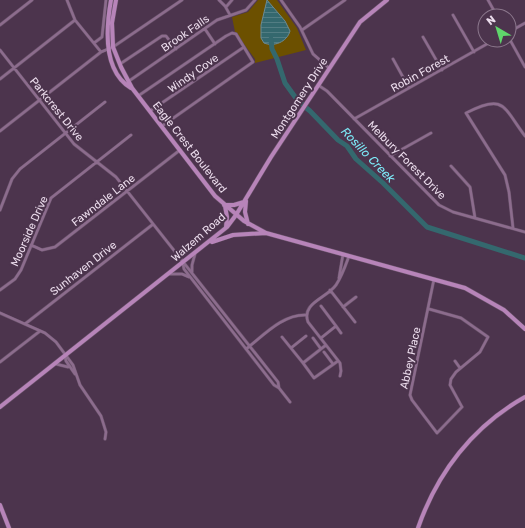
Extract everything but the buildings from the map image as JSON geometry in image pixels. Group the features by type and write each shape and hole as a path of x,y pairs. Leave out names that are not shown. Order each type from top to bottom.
{"main road":[{"name":"Eagle Crest Boulevard","path":"111,0 107,24 111,48 116,68 125,84 132,88"},
{"name":"Eagle Crest Boulevard","path":"116,0 112,23 111,48 132,88 225,205 236,215"},
{"name":"Montgomery Drive","path":"236,215 301,111 362,19 387,0"},
{"path":"226,228 227,217 225,205 234,205 246,200 248,224"},
{"name":"Walzem Road","path":"0,407 208,244 226,228 236,215 248,224 266,233 434,279 478,294 504,310 525,329"},
{"path":"208,244 233,235 266,233"},
{"path":"418,528 436,486 455,457 491,420 525,397"},
{"path":"0,505 9,528"}],"street":[{"path":"0,25 32,0"},
{"path":"67,0 75,20 101,52"},
{"path":"94,44 102,37 106,0"},
{"path":"0,131 101,52 111,48 182,0"},
{"path":"218,0 226,7 230,16"},
{"path":"226,7 232,0"},
{"name":"Brook Falls","path":"125,84 217,20 246,10 255,0"},
{"path":"281,0 302,30 313,54 329,68"},
{"path":"302,30 345,0"},
{"path":"453,15 474,52"},
{"path":"0,79 75,20"},
{"path":"205,29 215,44"},
{"path":"138,96 215,44 234,33 253,60 252,64 162,127"},
{"path":"119,64 162,36 166,36 176,49"},
{"path":"423,37 442,70"},
{"name":"Windy Cove","path":"150,112 244,47"},
{"name":"Robin Forest","path":"354,119 481,48"},
{"path":"515,48 525,67"},
{"name":"Parkcrest Drive","path":"0,50 76,147 116,177 182,263 192,273 278,382 279,388"},
{"path":"393,59 409,88"},
{"name":"Melbury Forest Drive","path":"318,85 333,97 439,205 453,212 525,232"},
{"path":"0,210 10,184 17,172 105,102"},
{"path":"513,228 509,192 505,175 466,113 486,103 499,105 509,112 525,136"},
{"path":"390,156 431,133"},
{"name":"Moorside Drive","path":"0,290 19,273 51,198 131,135"},
{"name":"Fawndale Lane","path":"31,245 42,250 55,247 180,150"},
{"path":"451,166 470,187 475,218"},
{"name":"Sunhaven Drive","path":"24,324 152,225"},
{"path":"192,273 192,265 195,254"},
{"path":"339,279 338,272 343,254"},
{"path":"340,376 341,367 338,360 308,322 306,315 309,308 330,290 343,274 349,256"},
{"name":"Parkcrest Drive","path":"182,263 184,269 246,349 274,385 279,388 290,402"},
{"path":"168,274 182,274 191,278"},
{"name":"Abbey Place","path":"434,279 410,395 412,400 437,432 464,407 450,385 451,379 460,368"},
{"path":"330,290 355,322"},
{"path":"344,307 356,297"},
{"path":"321,306 342,333"},
{"path":"429,309 461,318 488,337 480,352 460,368 455,361"},
{"path":"0,313 40,331 51,338 75,368 75,374"},
{"path":"246,349 286,319 295,315 306,315"},
{"path":"320,338 336,326"},
{"path":"0,362 40,331"},
{"path":"282,336 314,378 338,360"},
{"path":"291,348 306,336"},
{"path":"313,338 321,349"},
{"path":"303,363 326,345"},
{"path":"324,352 333,364"},
{"path":"65,355 69,368"},
{"path":"55,364 65,365 75,374 83,391 101,416 106,432 105,439"},
{"path":"274,385 278,382"}],"shaded area":[{"path":"258,0 277,0 297,28 306,50 255,63 255,59 235,32 232,17 248,12"},
{"path":"267,0 285,21 290,31 286,38 280,43 264,43 261,38 261,25"}],"waterway":[{"name":"Rosillo Creek","path":"271,39 272,49 285,83 298,101 310,111 338,140 347,146 356,159 383,183 427,227 525,258"}]}
